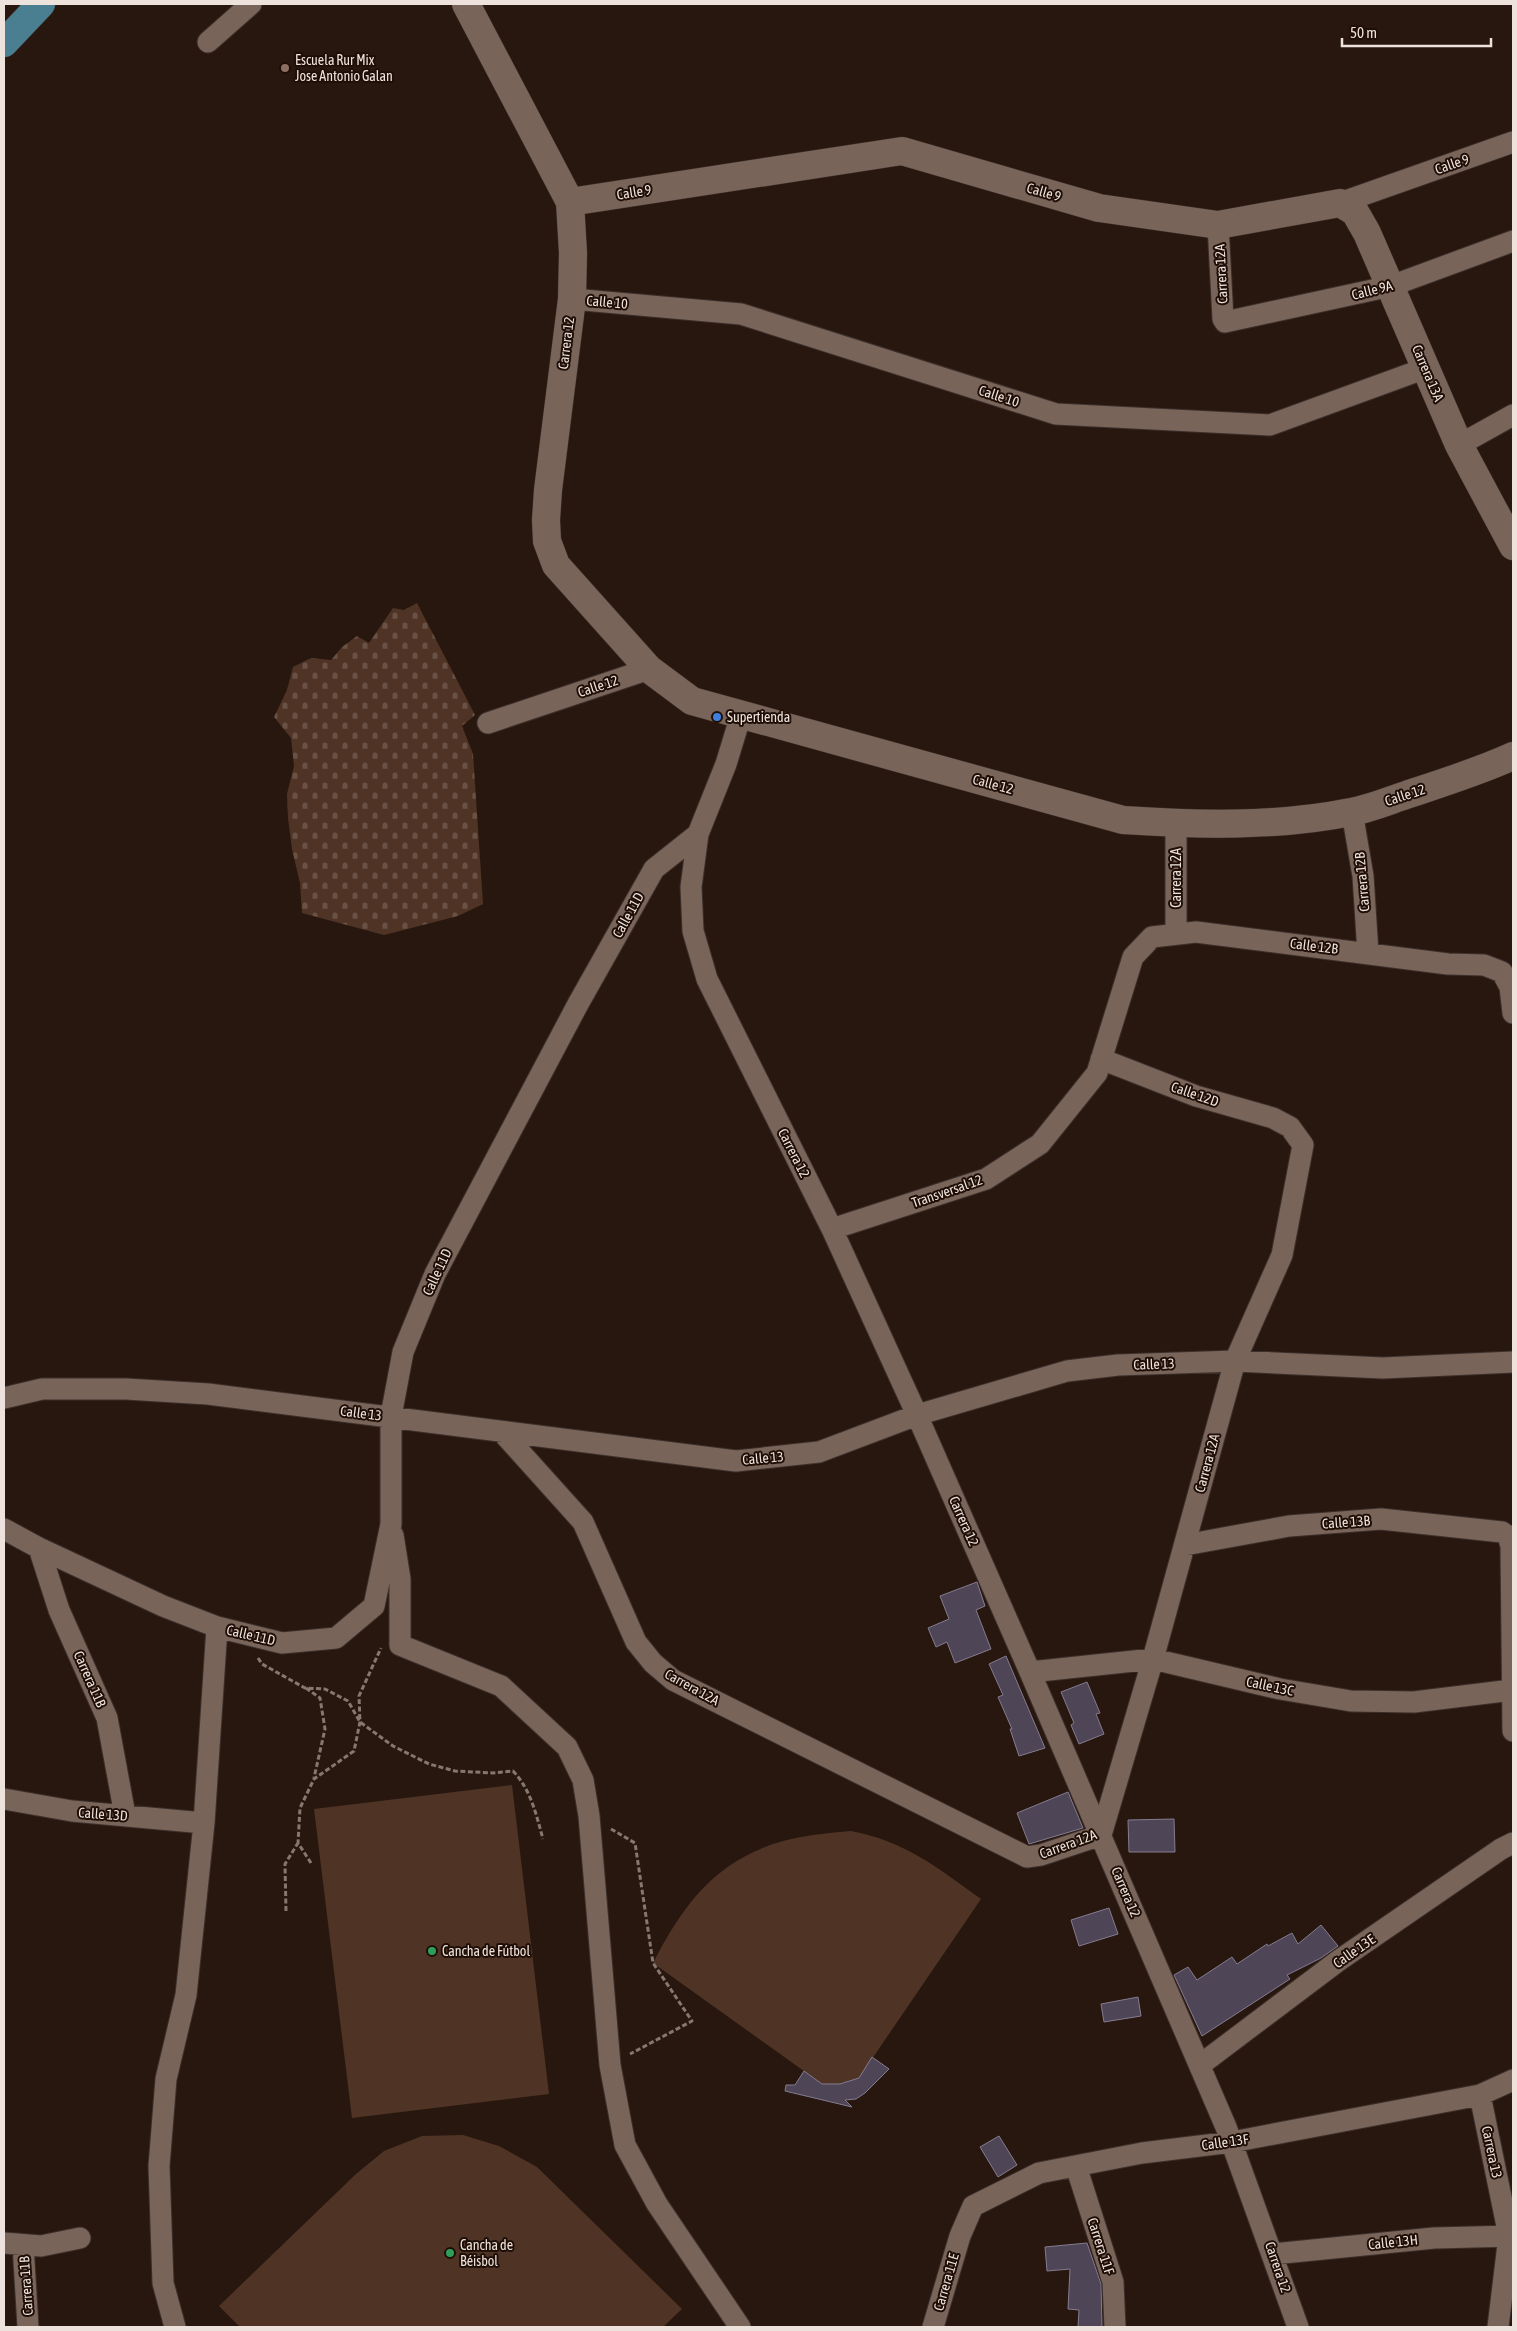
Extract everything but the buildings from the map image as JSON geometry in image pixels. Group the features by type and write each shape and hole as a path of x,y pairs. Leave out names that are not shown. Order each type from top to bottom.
{"main road":[{"path":"4,43 41,4"}],"street":[{"path":"208,42 250,4"},
{"name":"Carrera 12","path":"466,4 570,202 574,253 572,299 548,490 547,541 556,565 649,669"},
{"name":"Calle 9","path":"570,202 902,150 1099,208 1218,225 1340,203 1513,142"},
{"name":"Carrera 13A","path":"1340,203 1355,212 1391,286 1459,445 1513,546"},
{"name":"Carrera 12A","path":"1218,225 1223,319 1225,322"},
{"name":"Calle 9A","path":"1225,322 1391,286 1513,240"},
{"name":"Calle 10","path":"572,299 741,314 1056,414 1270,425 1426,368"},
{"path":"1459,445 1513,415"},
{"name":"Calle 12","path":"488,723 649,669 692,701 1123,820 1176,824 1258,822 1352,812 1481,771 1513,756"},
{"name":"Carrera 12","path":"741,715 726,764 698,834 692,887 693,931 707,979 832,1229 917,1415 1030,1672 1232,2142 1298,2327"},
{"name":"Carrera 12B","path":"1352,812 1363,876 1368,953"},
{"name":"Carrera 12A","path":"1176,824 1176,933"},
{"name":"Calle 11D","path":"4,1529 39,1548 163,1606 228,1630 282,1643 336,1638 374,1606 391,1524 391,1416 403,1352 435,1274 578,1004 654,869 698,834"},
{"name":"Calle 12B","path":"1101,1059 1134,957 1152,937 1176,933 1196,932 1448,964 1484,965 1502,972 1510,987 1513,1014"},
{"name":"Transversal 12","path":"832,1229 986,1179 1040,1144 1097,1073 1101,1059"},
{"name":"Calle 12D","path":"1101,1059 1196,1096 1273,1118 1290,1127"},
{"name":"Carrera 12A","path":"502,1432 583,1522 636,1642 653,1664 673,1680 1027,1857 1041,1855 1101,1835 1153,1659 1235,1361 1282,1255 1303,1145 1290,1127"},
{"name":"Calle 13","path":"4,1398 42,1388 126,1388 208,1394 736,1461 820,1452 917,1415 1067,1371 1118,1365 1235,1361 1383,1368 1513,1362"},
{"name":"Calle 13B","path":"1185,1545 1289,1526 1381,1519 1502,1532 1508,1536 1511,1546 1513,1638"},
{"path":"391,1524 400,1578 400,1645 501,1686 567,1747 583,1780 589,1816 610,2065 625,2145 657,2204 740,2327"},
{"name":"Carrera 11B","path":"39,1548 59,1610 107,1718 125,1815"},
{"path":"175,2327 163,2283 160,2166 166,2079 186,1995 204,1823 228,1630"},
{"path":"1513,1638 1513,1731"},
{"name":"Calle 13C","path":"1030,1672 1153,1659 1280,1689 1351,1701 1414,1702 1512,1690"},
{"name":"Calle 13D","path":"4,1799 72,1811 204,1823"},
{"name":"Calle 13E","path":"1200,2065 1338,1961 1501,1849 1513,1843"},
{"name":"Calle 13F","path":"960,2236 973,2206 1039,2174 1142,2153 1232,2142 1480,2095 1513,2080"},
{"name":"Carrera 13","path":"1480,2095 1511,2236 1498,2327"},
{"name":"Carrera 11F","path":"1076,2166 1113,2282 1115,2327"},
{"name":"Carrera 11E","path":"933,2327 960,2236"},
{"name":"Calle 13H","path":"1273,2254 1434,2238 1511,2236"},
{"path":"13,2244 41,2246 80,2238"},
{"name":"Carrera 11B","path":"13,2244 28,2327"}],"path":[{"path":"228,1630 262,1664 320,1698 325,1729 314,1779 300,1808 298,1843 285,1864 286,1911"},
{"path":"314,1779 354,1751 360,1722 359,1696 383,1642"},
{"path":"305,1688 325,1689 348,1701 360,1722 393,1746 429,1764 455,1771 493,1773 513,1771 524,1783 535,1810 543,1839"},
{"path":"589,1816 635,1843 653,1963 692,2021 610,2065"},
{"path":"298,1843 311,1863"}],"green space":[{"path":"417,603 475,715 462,726 473,754 483,904 458,916 384,935 302,913 300,883 292,849 288,818 287,794 294,766 291,738 274,717 287,690 293,667 311,658 331,660 342,647 357,636 369,643 393,608 404,610"},
{"name":"Cancha de Fútbol","path":"512,1785 549,2094 352,2118 314,1809"},
{"path":"851,1831 889,1842 905,1849 935,1866 981,1899 859,2078 840,2084 822,2084 653,1963 677,1921 690,1903 721,1872 739,1860 759,1849 783,1841"},
{"name":"Cancha de Béisbol","path":"463,2135 499,2146 537,2167 682,2309 663,2327 240,2327 219,2306 356,2174 384,2151 422,2136"}],"place":[{"name":"Escuela Rur Mix Jose Antonio Galan","path":"285,68"},
{"name":"Supertienda","path":"717,717"},
{"name":"Cancha de Fútbol","path":"432,1951"},
{"name":"Cancha de Béisbol","path":"450,2253"}]}
